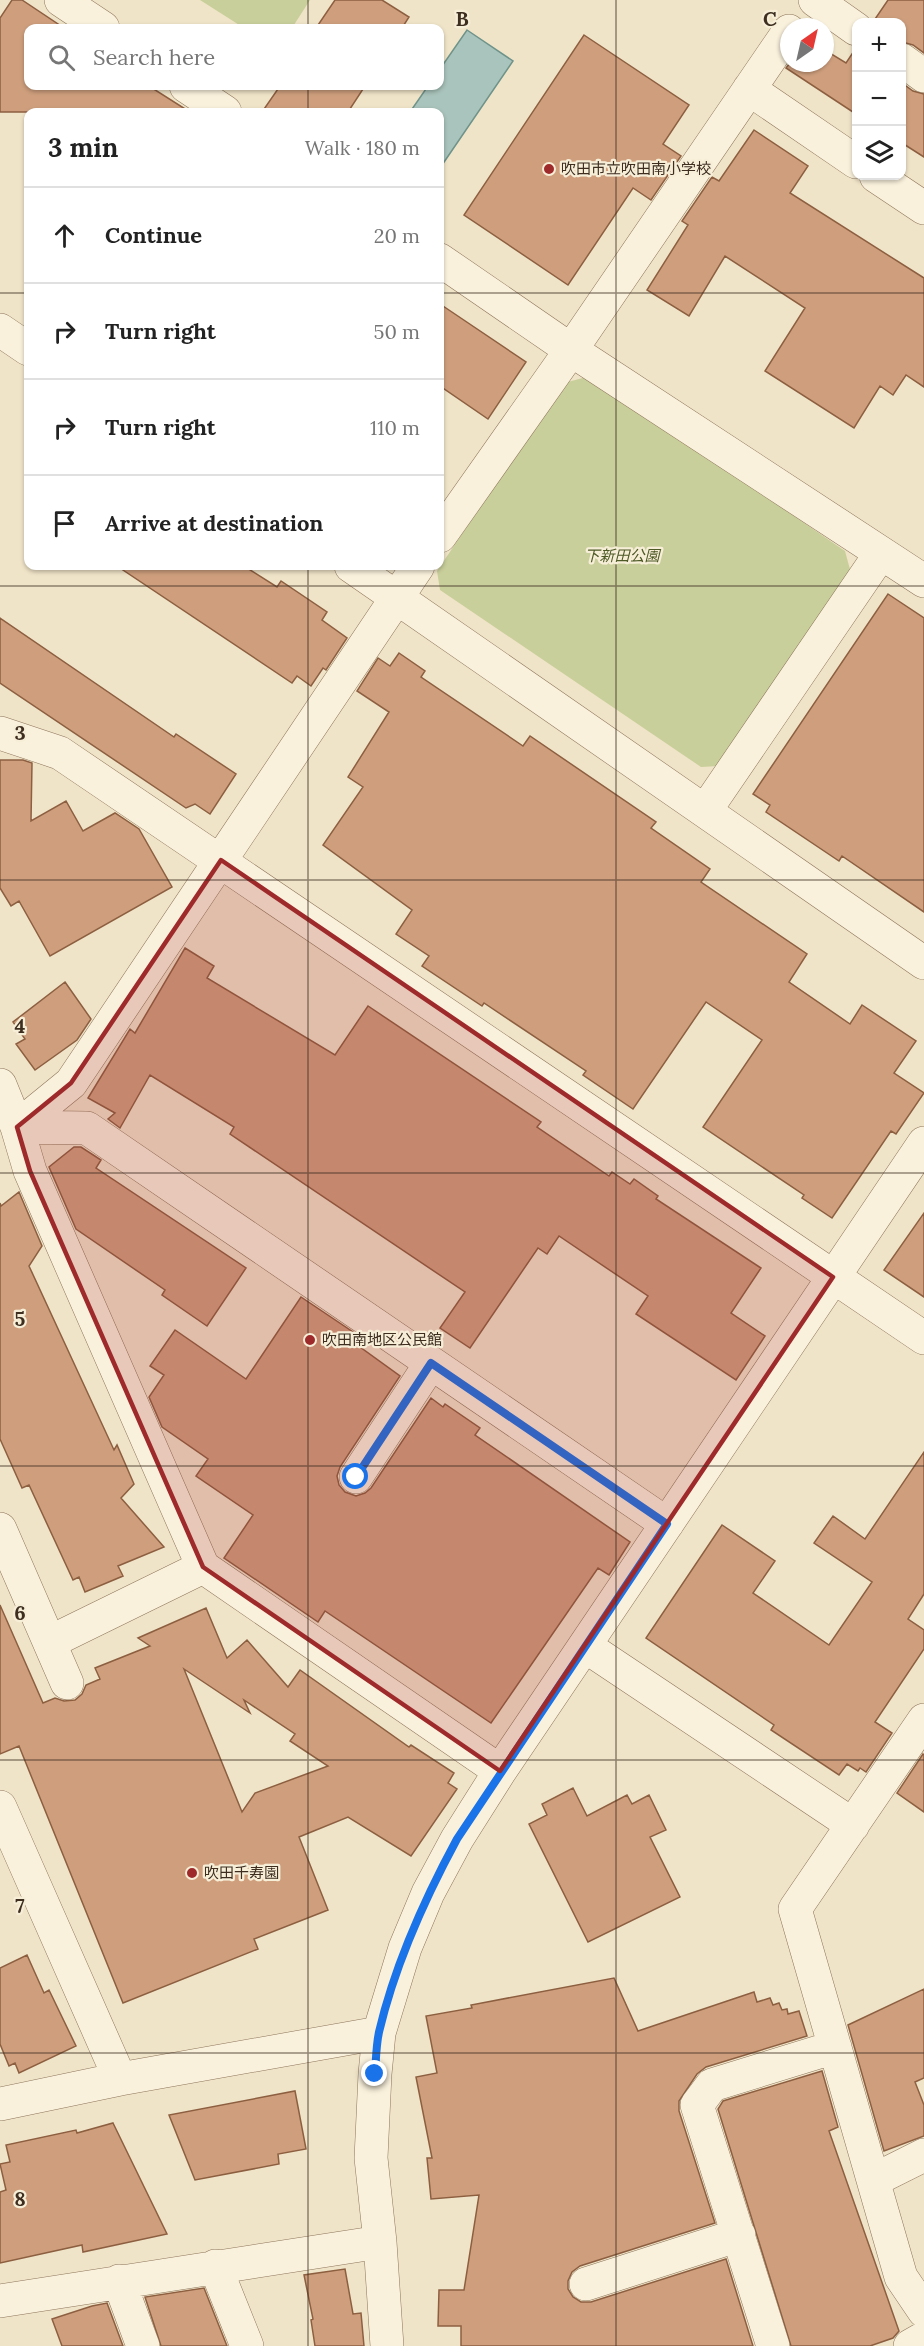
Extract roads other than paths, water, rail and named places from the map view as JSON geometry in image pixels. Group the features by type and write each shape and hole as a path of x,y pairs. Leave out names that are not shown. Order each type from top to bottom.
{"street":[{"path":"61,0 97,24"},
{"path":"799,18 813,0 852,26"},
{"path":"444,530 571,350 780,44"},
{"path":"906,63 924,76"},
{"path":"749,88 852,159"},
{"path":"192,90 219,108"},
{"path":"882,180 924,208"},
{"path":"444,263 571,350 924,581"},
{"path":"0,330 24,346"},
{"path":"705,811 881,553"},
{"path":"357,570 924,963"},
{"path":"17,1127 71,1083 415,570"},
{"path":"0,734 60,753 924,1338"},
{"path":"0,1084 17,1127 30,1171 203,1567 500,1771"},
{"path":"17,1127 87,1128 667,1524"},
{"path":"387,2346 380,2241 371,2158 375,2074 379,2033 405,1948 428,1893 457,1839 500,1771 924,1143"},
{"path":"356,1477 431,1363"},
{"path":"0,1529 67,1683"},
{"path":"50,1642 203,1567"},
{"path":"585,1646 853,1825"},
{"path":"924,1720 795,1909 901,2277 924,2312"},
{"path":"0,1807 120,2079"},
{"path":"0,2104 120,2079 379,2033"},
{"path":"773,2346 697,2105 712,2085 835,2048"},
{"path":"874,2180 924,2155"},
{"path":"586,2284 739,2235"},
{"path":"0,2301 380,2241"},
{"path":"215,2266 247,2346"},
{"path":"119,2281 143,2346"},
{"path":"910,2346 924,2338"}],"water":[{"path":"467,30 513,61 444,162 444,108 413,108 425,90 444,90 444,63"}],"place":[{"name":"吹田市立吹田南小学校","path":"549,169"},
{"name":"吹田南地区公民館","path":"310,1340"},
{"name":"吹田千寿園","path":"192,1873"}],"park label":[{"name":"下新田公園","path":"622,556"}]}
